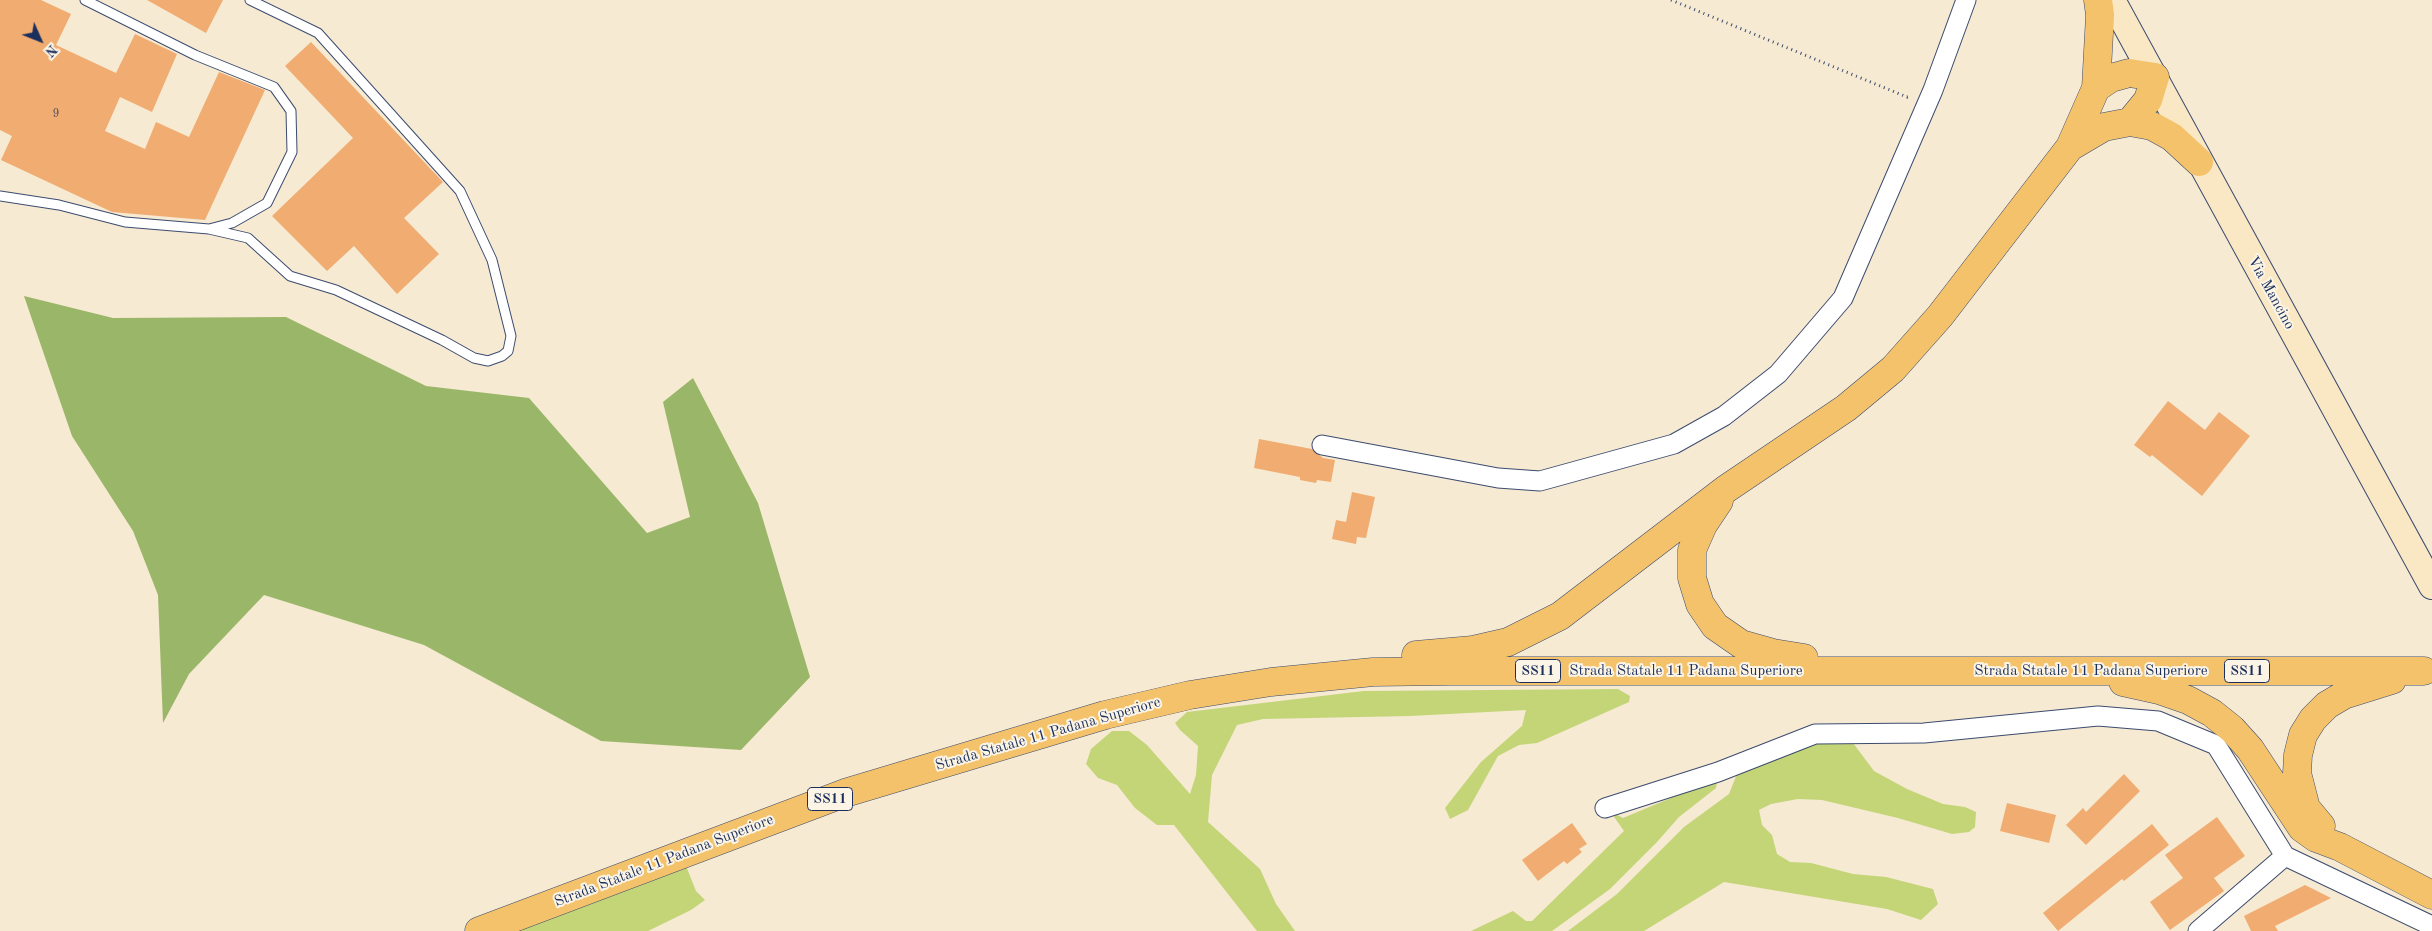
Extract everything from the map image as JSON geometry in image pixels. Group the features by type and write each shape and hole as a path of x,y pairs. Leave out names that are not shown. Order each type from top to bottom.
{"highway":[{"path":"1190,695 1273,667 1473,650 1508,642 1560,616 1726,489 1846,408 1893,369 1940,316 2070,147 2096,88 2100,15 2098,0"},
{"path":"2096,88 2110,78 2129,73 2155,77 2148,100 2130,122"},
{"path":"2070,147 2104,127 2130,122 2152,126 2172,137 2199,162"},
{"path":"1726,489 1703,525 1692,550 1692,578 1700,604 1715,626 1741,644 1773,653 1887,670"},
{"name":"Strada Statale 11 Padana Superiore","path":"479,931 844,793 1106,714 1190,695 1271,682 1373,672 1887,670 2424,671 2344,695 2320,712 2303,735 2298,754 2297,772 2306,808 2340,847"},
{"path":"2071,671 2159,690 2188,700 2212,713 2232,729 2250,749 2302,828 2316,838 2340,847 2427,890"}],"main road":[{"name":"Via Mancino","path":"2112,0 2432,586"}],"street":[{"path":"1322,445 1498,478 1540,481 1674,444 1724,416 1778,374 1843,298 1933,90 1966,0"},
{"path":"1604,808 1718,772 1815,734 1924,733 2098,716 2158,721 2216,745 2285,856 2432,926"},
{"path":"2198,931 2285,856"}],"lane":[{"path":"86,0 195,55 274,87 291,111 292,152 268,204 232,223 210,228"},
{"path":"0,196 59,205 125,222 210,228 248,238 290,276 336,290 442,340 474,358 488,361 502,356 508,350 512,336 492,260 460,190 318,33 250,0"}],"path":[{"path":"1671,0 1907,98 1933,90"}],"green space":[{"path":"24,296 113,318 286,317 426,386 529,398 647,533 690,517 663,402 693,378 758,503 810,677 741,750 601,741 424,645 264,595 189,674 163,723 158,595 133,531 72,436"},
{"path":"1618,689 1630,696 1629,702 1537,743 1519,745 1498,756 1468,810 1450,819 1445,808 1481,762 1522,726 1526,710 1410,716 1263,719 1237,725 1212,775 1208,822 1260,869 1276,904 1295,931 1257,931 1174,825 1157,825 1135,808 1117,785 1098,778 1086,764 1091,749 1112,731 1129,731 1147,745 1190,794 1196,775 1198,746 1175,723 1187,712 1364,691"},
{"path":"1813,742 1853,743 1874,771 1907,789 1943,804 1965,807 1976,812 1975,827 1969,832 1952,834 1898,818 1822,800 1798,799 1771,804 1759,810 1762,825 1772,835 1777,854 1790,862 1811,863 1853,874 1886,877 1933,889 1938,904 1921,920 1887,909 1724,882 1644,931 1568,931 1617,894 1684,827 1729,794 1739,769"},
{"path":"1714,780 1717,782 1716,788 1679,817 1610,889 1552,931 1471,931 1513,911 1526,921 1532,921 1624,831 1610,811 1623,818"},
{"path":"684,861 696,891 705,900 691,910 648,931 497,931"}],"building":[{"path":"0,0 41,0 71,14 56,45 116,73 135,34 177,54 152,112 120,97 105,131 145,149 156,122 189,137 219,72 265,90 205,220 112,212 1,160 12,136 0,130"},
{"path":"147,0 223,0 206,33"},
{"path":"311,42 443,182 404,218 439,254 397,294 354,246 327,271 272,216 353,138 285,66"},
{"path":"2168,401 2205,430 2219,412 2250,436 2202,496 2152,455 2150,457 2134,445"},
{"path":"1259,439 1312,449 1323,458 1335,460 1331,482 1317,480 1316,483 1300,480 1300,477 1254,468"},
{"path":"1352,492 1375,497 1366,538 1357,537 1356,544 1332,539 1336,520 1346,522"},
{"path":"2124,774 2140,791 2086,845 2066,825 2083,808 2086,812"},
{"path":"2007,803 2056,815 2049,843 2000,831"},
{"path":"2217,817 2245,856 2214,878 2224,891 2170,930 2150,902 2183,878 2165,855"},
{"path":"1572,823 1587,844 1579,849 1582,852 1567,864 1564,861 1538,881 1522,860"},
{"path":"2152,824 2169,845 2124,881 2122,879 2058,931 2043,913"},
{"path":"2305,885 2331,898 2275,926 2278,931 2251,931 2244,916"}]}
